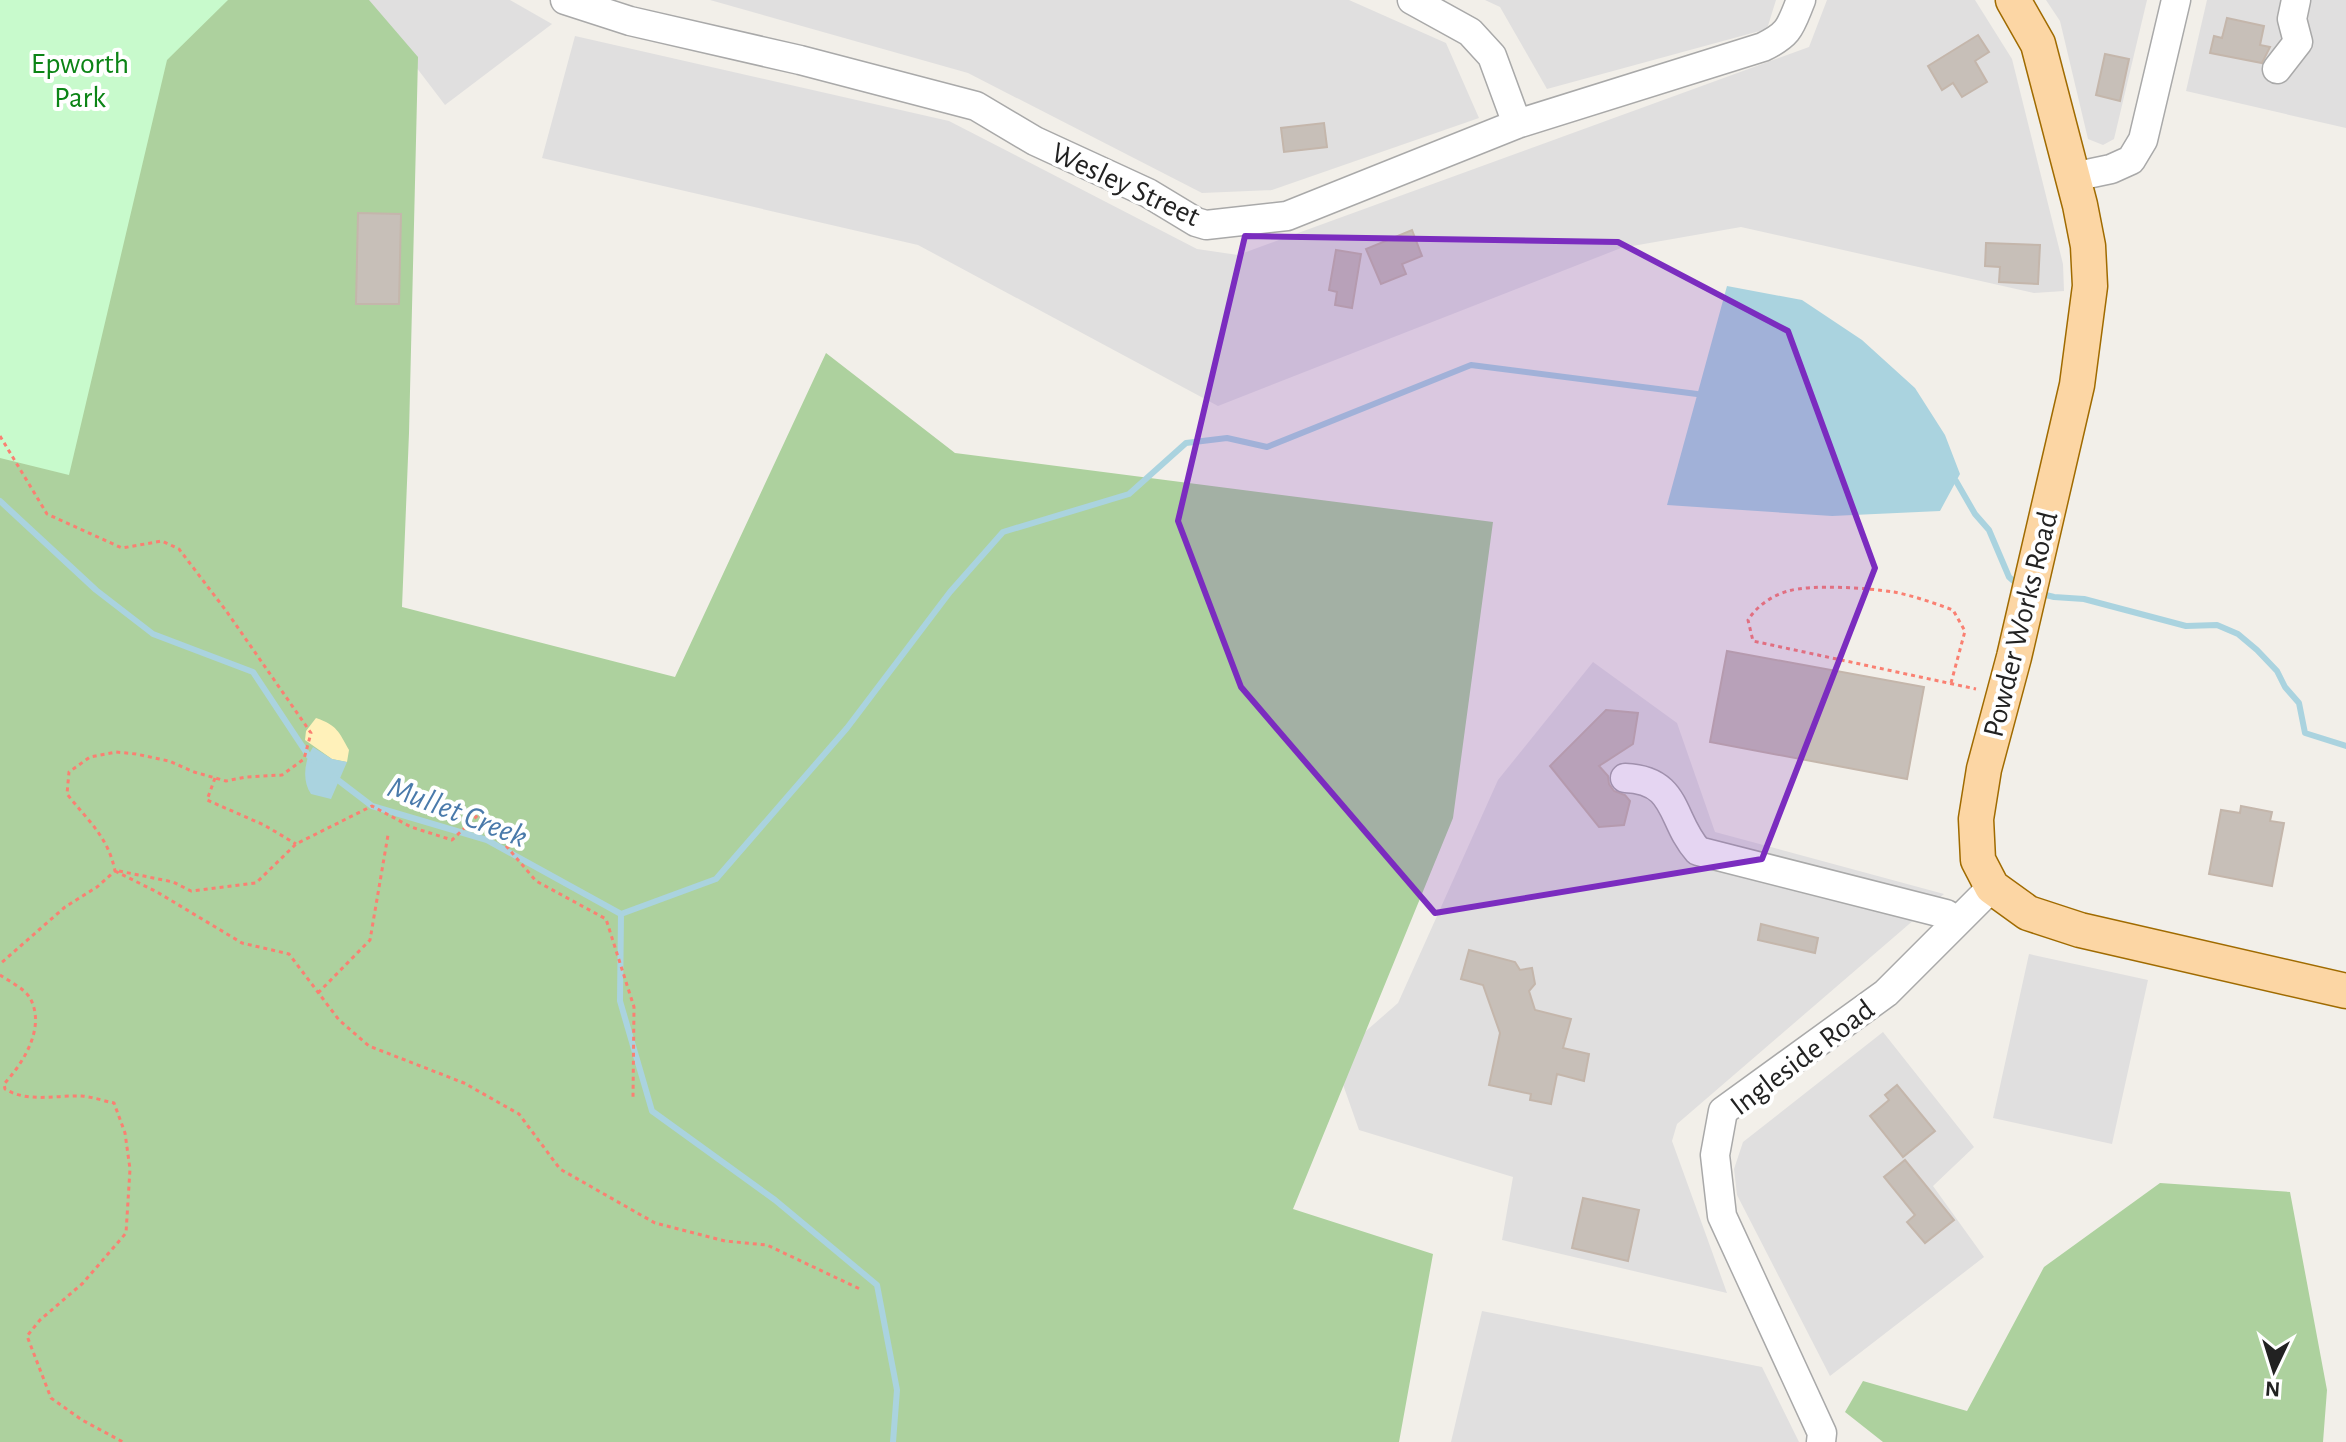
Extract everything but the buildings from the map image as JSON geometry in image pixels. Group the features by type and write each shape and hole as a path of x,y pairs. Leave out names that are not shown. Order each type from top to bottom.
{"main road":[{"name":"Powder Works Road","path":"1992,887 1978,860 1976,819 1984,769 2077,385 2090,286 2088,246 2038,44 2013,0"},
{"path":"1992,887 2028,913 2080,930 2346,991"}],"street":[{"name":"Wesley Street","path":"565,0 630,21 800,60 976,106 1035,141 1148,193 1206,225 1287,216 1517,124 1763,47 1782,38 1801,0"},
{"path":"1412,0 1470,32 1492,56 1517,124"},
{"path":"2073,177 2111,169 2131,160 2143,140 2176,0"},
{"path":"2277,69 2298,42 2292,19 2296,0"},
{"path":"1625,778 1640,779 1664,791 1680,825 1698,851 1946,914 1958,921"},
{"name":"Ingleside Road","path":"1826,1439 1722,1216 1715,1155 1723,1111 1886,993 1992,887"}],"path":[{"path":"0,436 47,514 122,548 162,541 179,549 311,733 304,759 282,775 226,781 169,761 136,754 116,752 90,757 69,772 67,794 99,831 112,856 115,871"},
{"path":"1951,683 1965,631 1953,610 1919,598 1859,589 1788,591 1755,609 1748,620 1753,641 2003,696"},
{"path":"215,778 207,800 264,825 296,844"},
{"path":"115,871 173,882 191,891 256,883 296,844 372,806 411,827 452,840 479,814 536,881 606,919 634,1007 633,1098"},
{"path":"318,993 370,940 388,835"},
{"path":"0,964 65,907 97,887 115,871"},
{"path":"115,871 157,892 242,943 289,954 339,1020 369,1046 464,1083 519,1114 560,1169 655,1223 725,1241 767,1245 860,1289"},
{"path":"0,975 30,996 37,1019 30,1047 4,1084 5,1089 14,1094 50,1098 83,1096 114,1103 125,1133 130,1169 126,1233 83,1283 40,1320 27,1336 51,1398 82,1420 123,1442"}],"highlighted area":[{"path":"1245,236 1618,242 1788,331 1875,568 1762,859 1435,913 1241,687 1178,521"}],"shaded area":[{"path":"365,0 510,0 552,24 445,105"},
{"path":"710,0 1349,0 1446,43 1479,118 1272,190 1202,193 968,73"},
{"path":"1485,0 1776,0 1767,29 1547,89 1500,7"},
{"path":"1827,0 1975,0 2012,59 2063,264 2064,291 2034,293 1741,227 1621,248 1218,406 918,245 542,158 575,36 949,121 1197,249 1238,255 1809,47"},
{"path":"2046,0 2147,0 2114,139 2103,145 2088,139 2060,21"},
{"path":"2207,0 2346,0 2346,128 2186,91"},
{"path":"1593,662 1677,723 1715,832 1944,894 1677,1124 1672,1141 1727,1293 1502,1240 1513,1177 1359,1130 1334,1059 1398,1003 1498,780"},
{"path":"2029,954 2148,980 2112,1144 1993,1118"},
{"path":"1883,1032 1974,1147 1933,1186 1984,1257 1830,1376 1737,1195 1734,1169 1743,1142"},
{"path":"1482,1311 1762,1367 1799,1442 1451,1442"}],"green space":[{"path":"0,0 369,0 418,57 402,607 675,677 826,353 955,453 1493,522 1453,818 1293,1209 1433,1254 1399,1442 0,1442"},
{"name":"Epworth Park","path":"0,0 228,0 167,60 69,475 0,458"},
{"path":"2160,1183 2290,1192 2327,1390 2323,1442 1883,1442 1845,1412 1863,1381 1967,1411 2044,1267"}],"sand":[{"path":"316,718 329,723 340,734 349,750 347,762 332,759 305,740 306,731"}],"water":[{"path":"1727,286 1802,300 1862,340 1915,388 1945,435 1960,474 1940,511 1832,516 1667,505"},
{"path":"313,747 332,759 347,762 331,799 311,794 308,789 305,771"}],"waterway":[{"path":"621,914 716,879 847,728 950,592 1003,532 1129,494 1186,443 1227,438 1267,447 1471,365 1697,394"},
{"path":"1956,481 1975,514 1989,530 2009,577 2020,587"},
{"name":"Mullet Creek","path":"0,501 96,590 153,634 253,672 313,760"},
{"path":"2038,593 2084,599 2186,626 2217,625 2238,634 2277,671 2285,687 2299,703 2305,733 2346,746"},
{"name":"Mullet Creek","path":"334,777 372,806 487,840 621,914"},
{"path":"621,914 620,1001 652,1111 775,1200 877,1285 897,1390 893,1442"}]}
